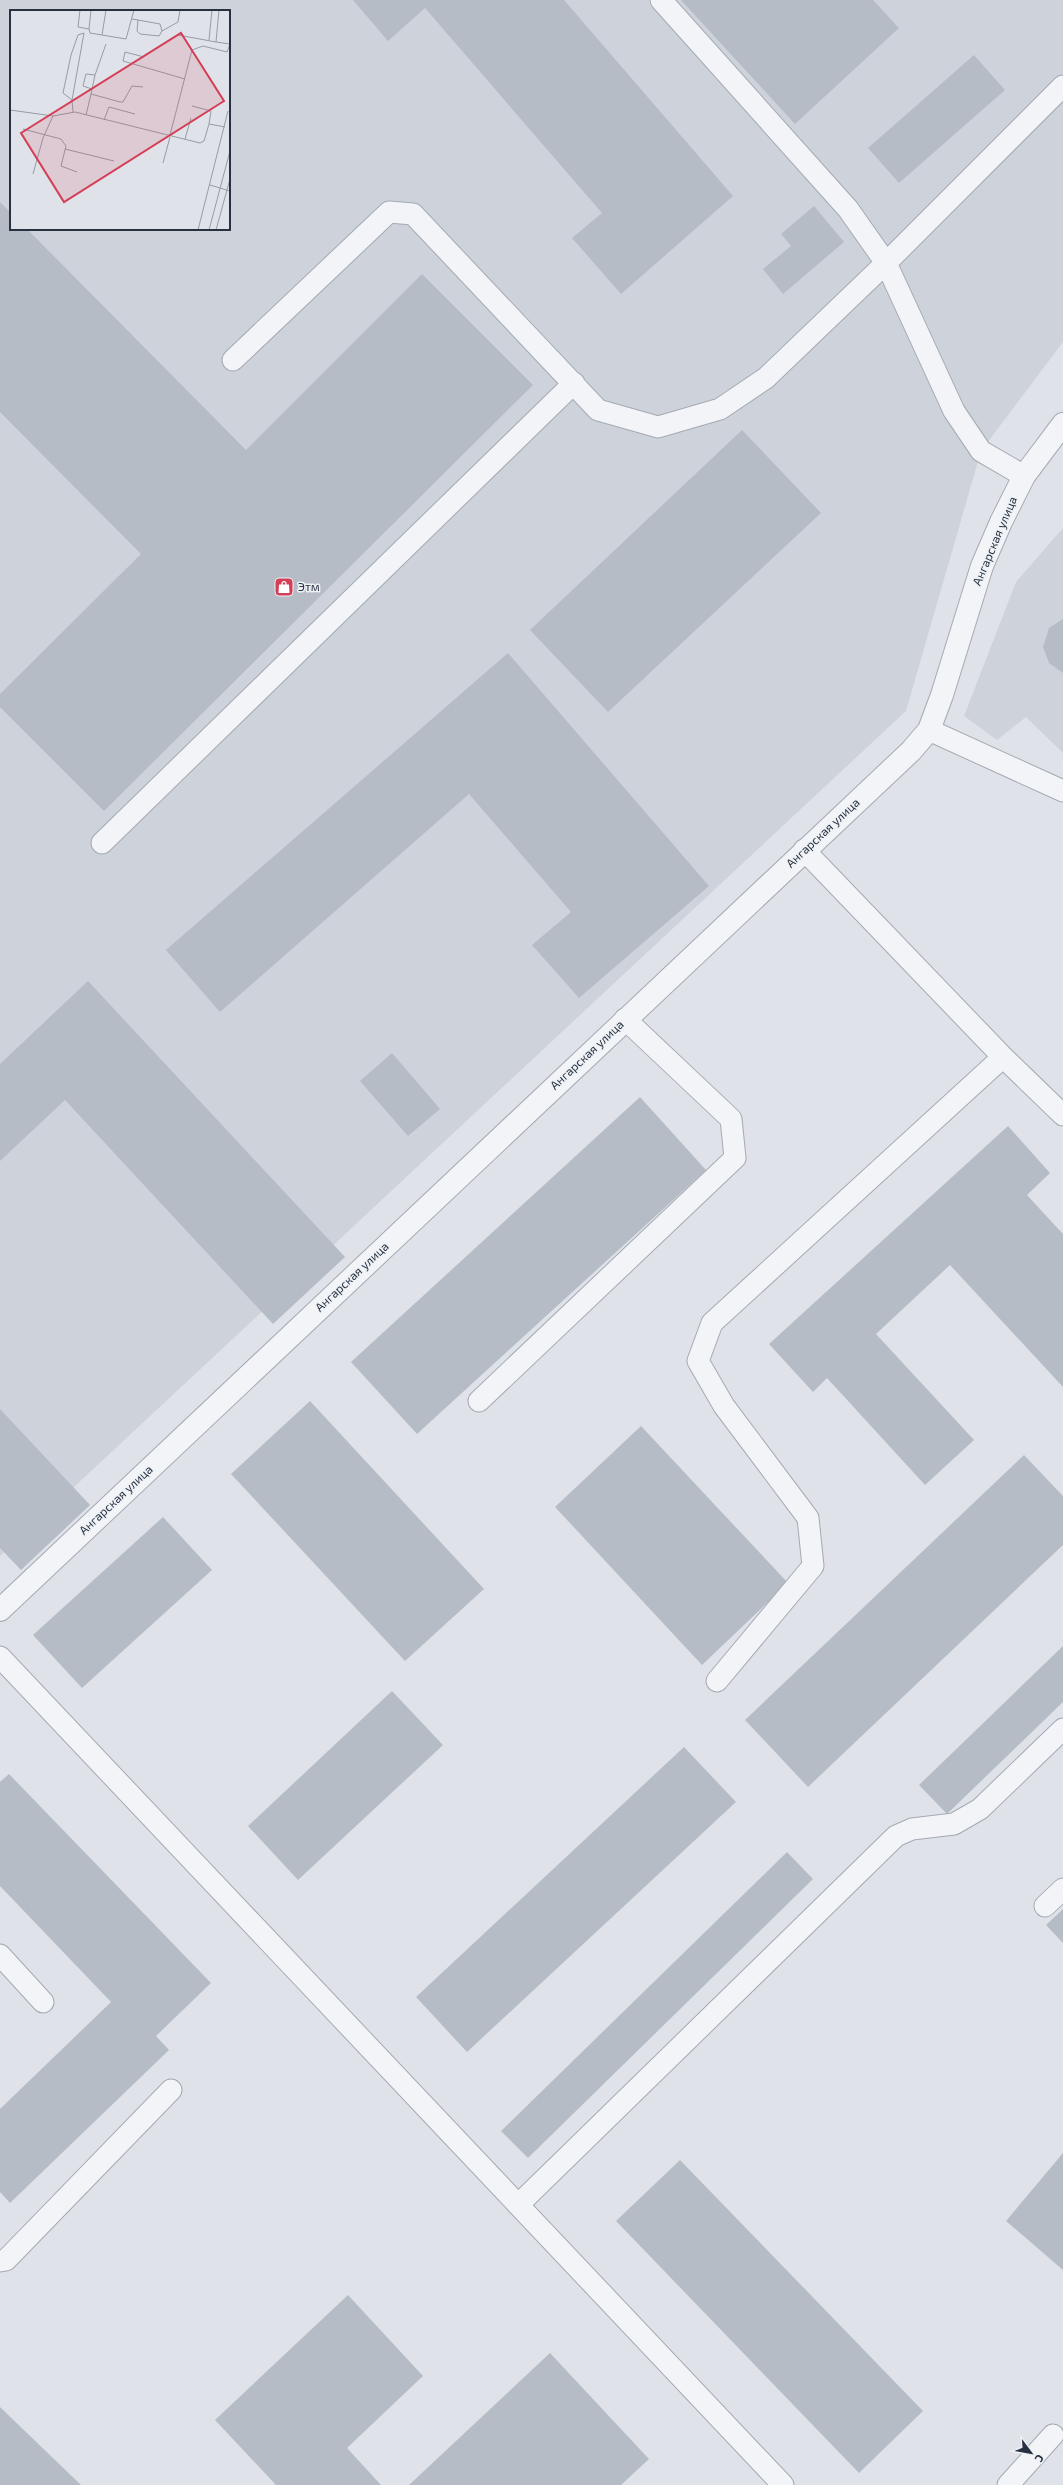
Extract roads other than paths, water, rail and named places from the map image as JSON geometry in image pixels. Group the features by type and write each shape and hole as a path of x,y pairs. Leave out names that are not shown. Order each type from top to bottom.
{"street":[{"name":"Ангарская улица","path":"0,1610 804,850 911,751 929,730 942,695 982,566 1000,522 1024,476 1063,424"}],"lane":[{"path":"661,0 848,209 886,263 954,411 981,451 1024,476"},
{"path":"233,360 389,212 413,214 598,410 658,428 720,409 766,378 886,263 1063,86"},
{"path":"102,843 574,383"},
{"path":"929,730 1063,791"},
{"path":"804,850 1003,1057 1060,1107"},
{"path":"479,1401 735,1158 730,1119 625,1019"},
{"path":"717,1681 813,1566 808,1518 724,1406 698,1361 712,1323 1003,1057"},
{"path":"0,1657 783,2485"},
{"path":"518,2204 896,1836 912,1829 954,1824 980,1809 1063,1729"},
{"path":"1045,1906 1063,1889"},
{"path":"0,1955 43,2002"},
{"path":"0,2261 6,2260 171,2090"},
{"path":"1008,2485 1053,2435"}],"place":[{"name":"Этм","path":"284,587"}]}
